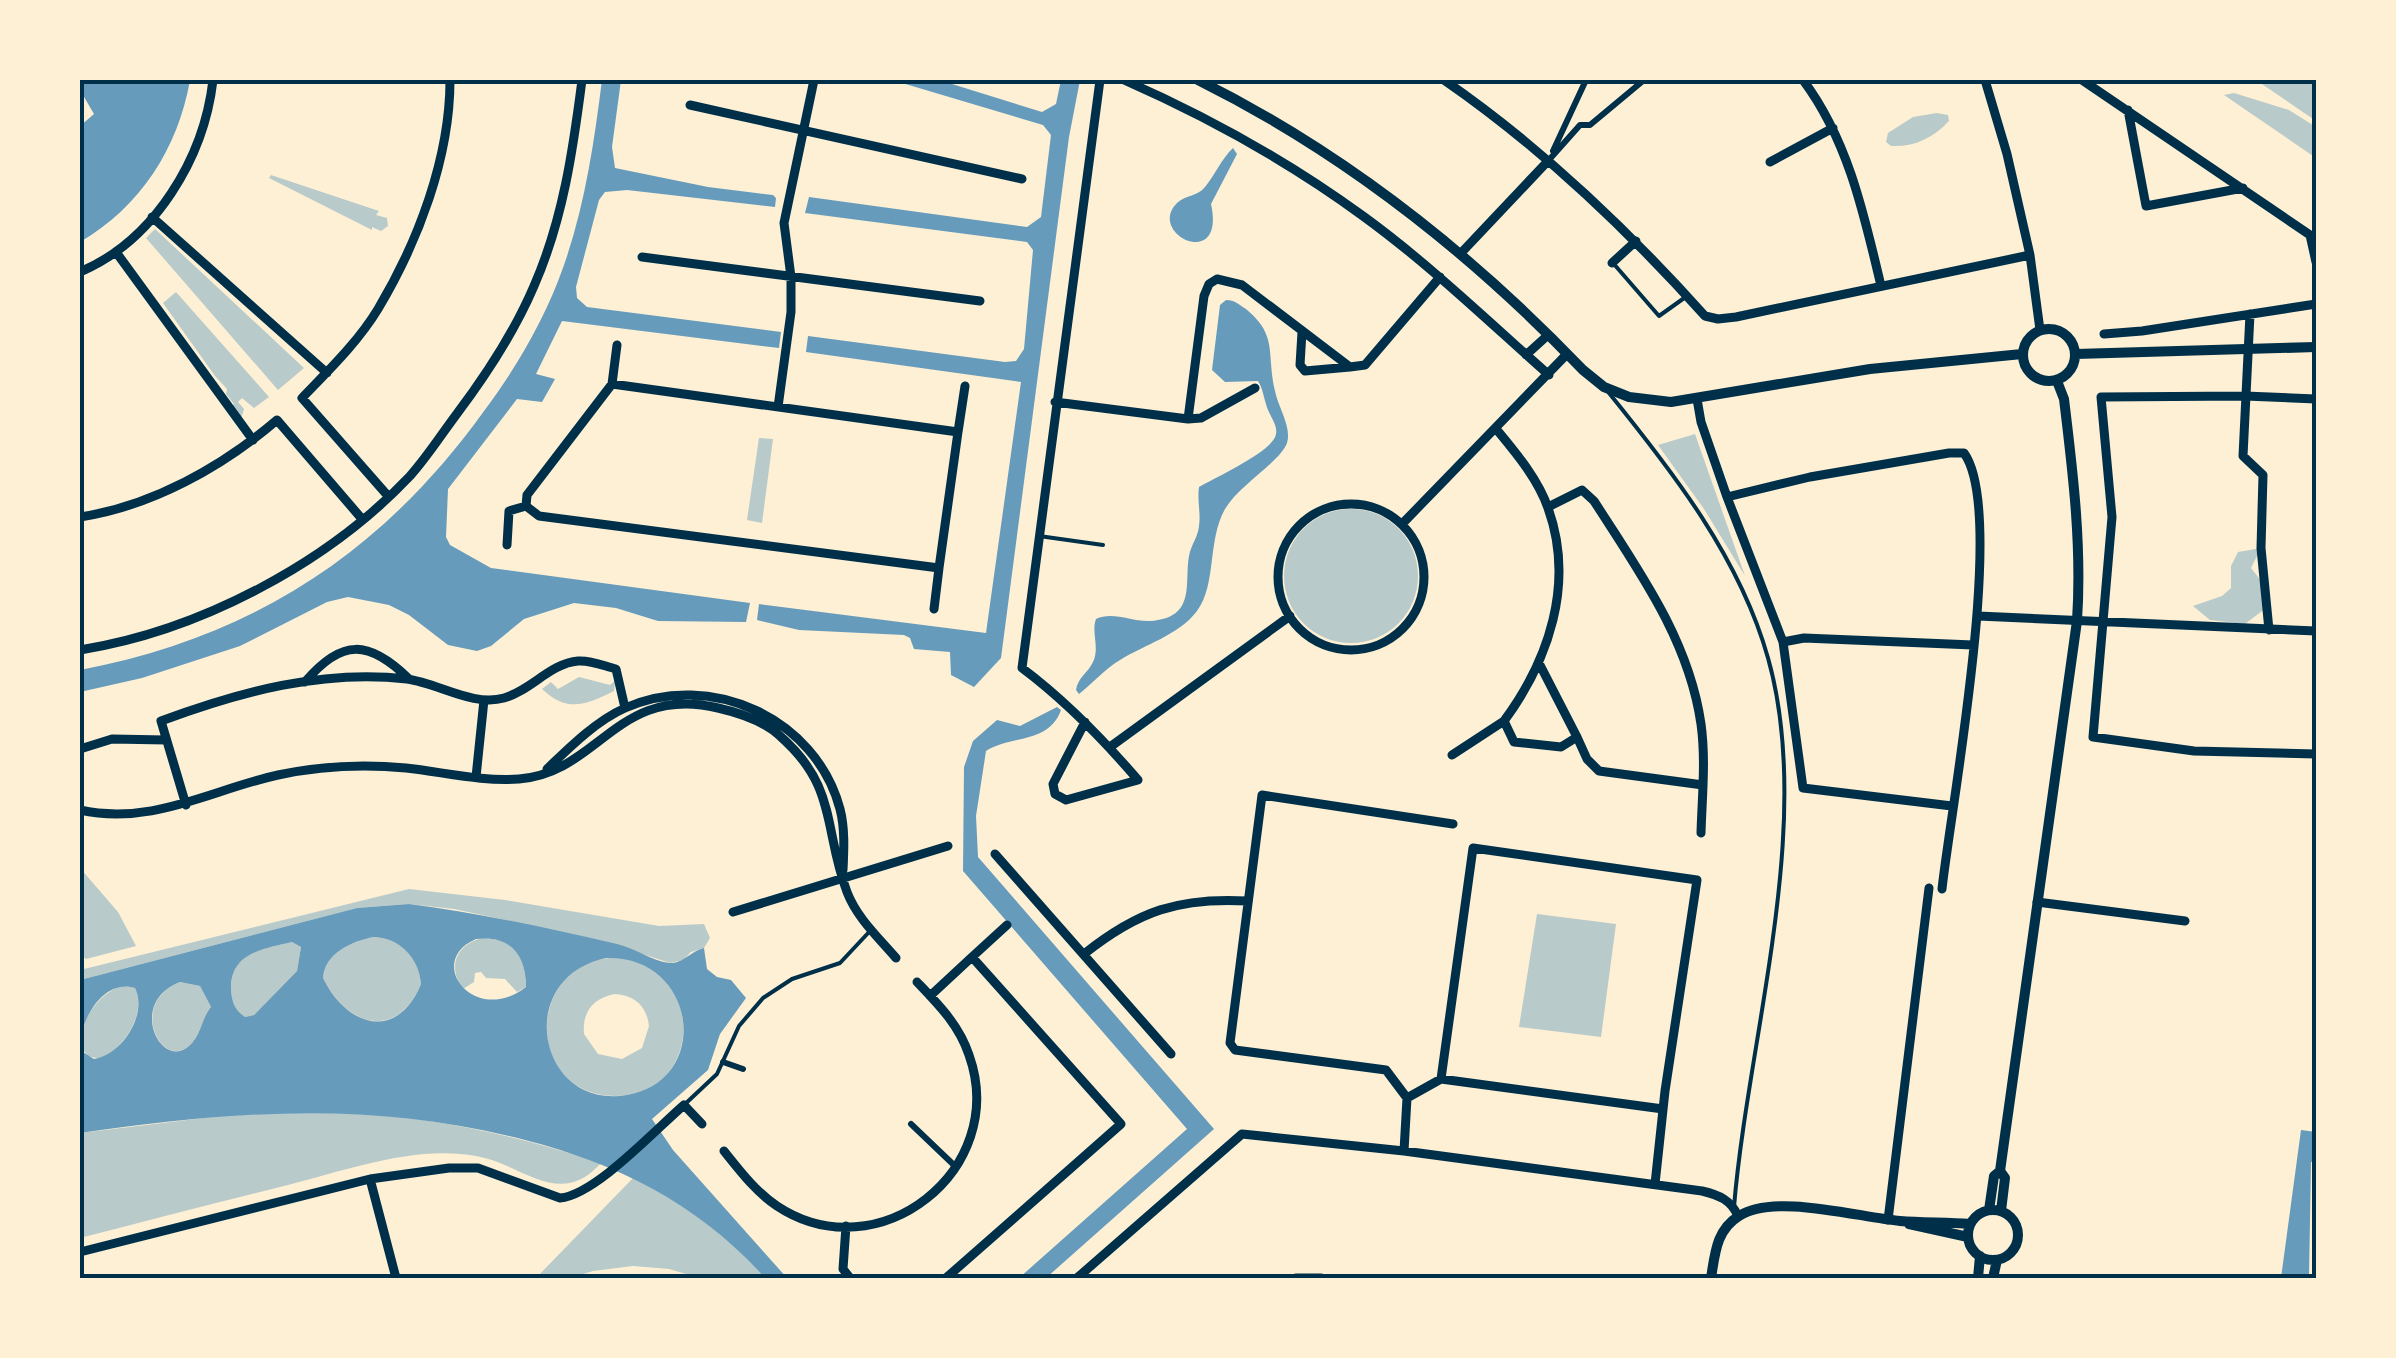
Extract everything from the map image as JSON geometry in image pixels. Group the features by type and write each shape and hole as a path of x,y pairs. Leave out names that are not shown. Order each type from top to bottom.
{"street":[{"path":"80,272 116,252 152,217 188,166 210,104 212,80"},
{"path":"388,496 302,398 377,310 406,253 432,186 449,113 450,80"},
{"path":"80,650 138,636 233,602 284,575 362,519 412,474 495,363 534,288 570,174 582,80"},
{"path":"778,407 791,312 784,223 814,80"},
{"path":"1085,722 1053,784 1054,794 1066,800 1138,780 1110,747 1085,722 1059,696 1022,668 1100,80"},
{"path":"1124,80 1223,127 1288,164 1364,216 1440,277 1549,375"},
{"path":"1198,80 1343,162 1462,252 1604,387 1652,400 1696,399 1870,369 2022,354"},
{"path":"1444,80 1548,161 1636,241 1705,316 1718,319 2030,255"},
{"path":"1548,161 1586,80"},
{"path":"1462,252 1580,124 1590,124 1644,80"},
{"path":"1803,80 1834,128 1862,207 1882,286"},
{"path":"1987,80 2030,255 2040,330"},
{"path":"2082,80 2310,235 2316,262"},
{"path":"690,105 1022,178"},
{"path":"2128,110 2146,206 2242,188"},
{"path":"1770,162 1834,128"},
{"path":"152,217 327,373"},
{"path":"1612,263 1636,241"},
{"path":"116,252 253,440"},
{"path":"642,257 980,301"},
{"path":"1302,332 1300,365 1305,371 1365,366 1440,277"},
{"path":"1188,419 1204,296 1209,284 1217,279 1242,285 1350,368"},
{"path":"2104,334 2316,304"},
{"path":"2250,314 2243,456 2262,475 2261,548 2269,630"},
{"path":"2048,328 2064,333 2076,354 2071,371 2057,381 2034,376 2024,364 2022,354 2031,336 2048,328"},
{"path":"1526,355 1548,334"},
{"path":"526,506 527,495 612,384 618,346"},
{"path":"2076,354 2316,347"},
{"path":"1402,524 1567,354"},
{"path":"1995,1211 2005,1178 2000,1171 2077,621 2079,519 2064,399 2057,381"},
{"path":"612,384 958,432"},
{"path":"934,609 965,386"},
{"path":"1055,402 1188,419 1201,418 1255,388"},
{"path":"2316,400 2245,396 2102,397 2112,518 2093,737 2194,751 2316,754"},
{"path":"1696,399 1701,422 1783,642 1803,788 1952,806"},
{"path":"80,517 122,506 192,478 277,420 362,519"},
{"path":"1452,755 1504,722 1540,666 1560,586 1556,539 1548,507 1497,430"},
{"path":"1728,497 1810,476 1902,460 1964,454 1972,465 1981,526 1978,616 1942,889"},
{"path":"1548,507 1582,490 1594,502 1662,607 1691,682 1701,726 1701,833"},
{"path":"1349,504 1378,509 1402,524 1421,553 1424,581 1417,609 1400,631 1376,646 1348,650 1309,636 1290,616 1280,591 1280,563 1290,537 1321,510 1349,504"},
{"path":"507,545 510,510 526,506"},
{"path":"526,506 539,516 939,568"},
{"path":"1110,747 1290,616"},
{"path":"1978,616 2316,631"},
{"path":"1783,642 1804,638 1973,645"},
{"path":"304,682 333,654 349,648 382,655 410,679"},
{"path":"186,805 161,721 258,690 304,682 410,679 484,700 503,699 563,665 578,661 616,669 626,708"},
{"path":"1540,666 1587,758 1599,771 1703,785"},
{"path":"543,773 605,720 626,708 682,694 710,695 760,711 786,728 813,755 826,775 840,808 845,846 842,878"},
{"path":"476,776 484,700"},
{"path":"80,810 122,814 186,805 247,783 324,768 384,767 521,779 567,765 630,717 658,707 704,704 778,733 805,761 826,802 842,878 853,905 896,958"},
{"path":"1504,722 1514,742 1560,747 1577,737"},
{"path":"80,749 112,739 166,740"},
{"path":"1404,1151 1408,1098 1386,1070 1235,1050 1230,1044 1262,795 1453,824"},
{"path":"733,912 948,846"},
{"path":"1441,1079 1473,848 1696,880 1655,1184"},
{"path":"995,854 1171,1054"},
{"path":"1888,1220 1928,888"},
{"path":"1084,954 1134,919 1162,908 1206,900 1248,902"},
{"path":"2037,902 2184,921"},
{"path":"930,996 1007,924"},
{"path":"946,1278 1121,1124 972,956"},
{"path":"724,1152 776,1205 812,1221 846,1226 885,1221 910,1211 935,1192 956,1167 976,1120 975,1076 958,1030 916,982"},
{"path":"723,1062 743,1069"},
{"path":"1408,1098 1441,1079 1663,1109"},
{"path":"80,1252 411,1172 478,1168 560,1198 580,1195 684,1106 698,1120"},
{"path":"911,1124 956,1167"},
{"path":"1077,1278 1242,1134 1655,1184 1720,1195 1736,1212"},
{"path":"370,1179 396,1278"},
{"path":"1712,1278 1717,1242 1736,1212 1777,1206 1904,1222 1970,1224"},
{"path":"1995,1211 2012,1218 2018,1238 2012,1252 1997,1260 1980,1256 1968,1238 1970,1224 1978,1215 1995,1211"},
{"path":"1904,1222 1968,1238"},
{"path":"846,1226 842,1269 850,1278"},
{"path":"1978,1278 1980,1256"},
{"path":"1993,1278 1997,1260"},
{"path":"1296,1278 1321,1278"}],"lane":[{"path":"1612,263 1659,316 1687,296"},
{"path":"1604,387 1646,439 1732,568 1768,659 1782,740 1780,868 1736,1212"},
{"path":"1039,536 1103,545"},
{"path":"684,1106 713,1079 740,1026 763,998 792,980 840,963 870,930"}],"shaded area":[{"path":"2256,80 2316,80 2316,121"},
{"path":"2234,93 2289,110 2316,127 2316,158 2224,95"},
{"path":"1948,115 1949,121 1930,137 1900,146 1886,142 1888,133 1913,117"},
{"path":"271,175 379,211 376,215 387,218 388,226 381,231 372,230 269,178"},
{"path":"155,229 304,368 278,390 146,238"},
{"path":"176,292 269,397 254,408 242,398 238,402 244,409 241,419 232,407 227,389 163,303"},
{"path":"1695,434 1745,576 1658,445"},
{"path":"759,438 773,439 762,523 747,520"},
{"path":"1351,509 1377,514 1398,529 1413,550 1418,576 1413,602 1398,623 1377,638 1351,643 1325,638 1304,623 1289,602 1284,576 1289,550 1304,529 1325,514"},
{"path":"2261,548 2251,568 2262,582 2266,608 2245,624 2210,620 2193,606 2222,596 2231,588 2231,566 2238,552"},
{"path":"579,677 610,685 615,681 614,691 594,700 568,704 542,689 551,682 558,689"},
{"path":"80,868 118,912 136,946 86,959 80,954"},
{"path":"409,889 505,900 659,926 704,924 710,938 704,948 670,963 602,941 454,909 409,904 357,908 80,980 80,970"},
{"path":"1537,914 1616,924 1601,1037 1519,1027"},
{"path":"374,937 392,941 407,951 417,966 421,984 399,1014 372,1021 345,1007 323,978 334,955"},
{"path":"483,938 504,942 517,951 524,966 526,987 517,992 505,979 486,978 481,972 475,973 474,982 463,989 456,973 457,958 466,945"},
{"path":"292,942 301,947 297,971 254,1015 245,1017 236,1009 231,995 236,968 250,955"},
{"path":"618,957 647,967 668,984 680,1006 683,1031 679,1055 666,1076 645,1090 616,1096 586,1090 564,1075 551,1054 547,1028 551,1003 564,981 587,964","holes":["622,995 642,1007 649,1026 642,1048 622,1059 598,1054 584,1034 587,1013 595,1003 607,996"]},
{"path":"180,982 200,986 211,1007 192,1043 181,1050 170,1050 161,1043 152,1019 164,992"},
{"path":"121,985 135,988 136,1019 110,1054 101,1059 87,1056 80,1044 88,1017 105,995"},
{"path":"354,1112 479,1130 601,1163 585,1177 555,1184 476,1156 405,1156 80,1238 80,1133 245,1113"},
{"path":"634,1177 704,1221 765,1278 700,1278 669,1269 633,1266 571,1278 536,1278"}],"water":[{"path":"80,80 190,80 176,130 153,174 121,212 80,242 80,126 94,114 80,90"},
{"path":"602,80 621,80 612,147 615,168 708,187 773,195 775,207 627,190 605,192 599,200 576,287 577,298 587,307 781,332 779,348 562,321 536,374 555,379 542,402 517,399 448,489 446,537 450,545 491,568 750,603 746,622 658,621 616,608 574,603 524,619 491,646 477,651 448,645 389,605 348,597 327,602 240,646 142,678 80,692 80,670 202,636 309,581 357,547 444,462 508,377 557,284 583,197"},
{"path":"892,80 939,80 1042,112 1056,104 1061,80 1080,80 1069,137 1001,658 974,687 951,675 950,652 914,649 910,638 904,635 799,630 757,620 759,604 986,633 1021,382 806,352 808,336 1016,361 1024,349 1033,250 1027,242 805,213 809,197 1027,227 1041,217 1051,135 1043,125"},
{"path":"1233,148 1237,154 1211,204 1213,225 1208,237 1199,242 1188,241 1171,226 1170,215 1180,200 1205,187"},
{"path":"1226,300 1246,309 1267,337 1275,391 1288,430 1287,443 1225,509 1219,521 1207,588 1197,611 1171,633 1115,664 1079,694 1077,686 1095,656 1096,619 1109,616 1150,621 1165,618 1182,606 1189,556 1198,530 1199,487 1255,456 1276,434 1258,381 1225,382 1212,370 1220,305"},
{"path":"1057,707 1061,710 1048,729 986,751 976,816 978,857 1214,1129 1046,1278 1019,1278 1187,1129 963,871 964,767 973,741 997,720 1020,726"},
{"path":"409,904 488,916 617,944 669,963 704,948 707,969 717,977 731,980 746,998 720,1034 708,1070 652,1119 673,1150 787,1278 765,1278 713,1229 625,1175 560,1150 468,1127 358,1114 303,1113 194,1119 80,1133 80,1044 81,1051 94,1059 114,1050 130,1032 138,998 135,988 124,986 105,994 90,1012 80,1043 80,980 357,908","holes":["383,938 400,945 412,958 419,975 421,984 411,1002 386,1021 358,1017 333,995 323,978 334,955 366,939","476,939 507,944 523,965 526,987 507,997 489,999 474,995 455,974 455,961 461,949","292,942 301,947 297,971 254,1015 245,1017 232,999 232,978 242,960","606,958 637,962 660,976 675,996 683,1020 682,1044 673,1067 655,1085 627,1095 597,1095 573,1083 556,1064 548,1040 548,1014 557,990 576,970","180,982 200,986 211,1007 198,1035 181,1051 170,1050 154,1033 155,1005 164,992"]},
{"path":"2301,1130 2316,1132 2316,1161 2311,1162 2309,1278 2281,1278"}]}
